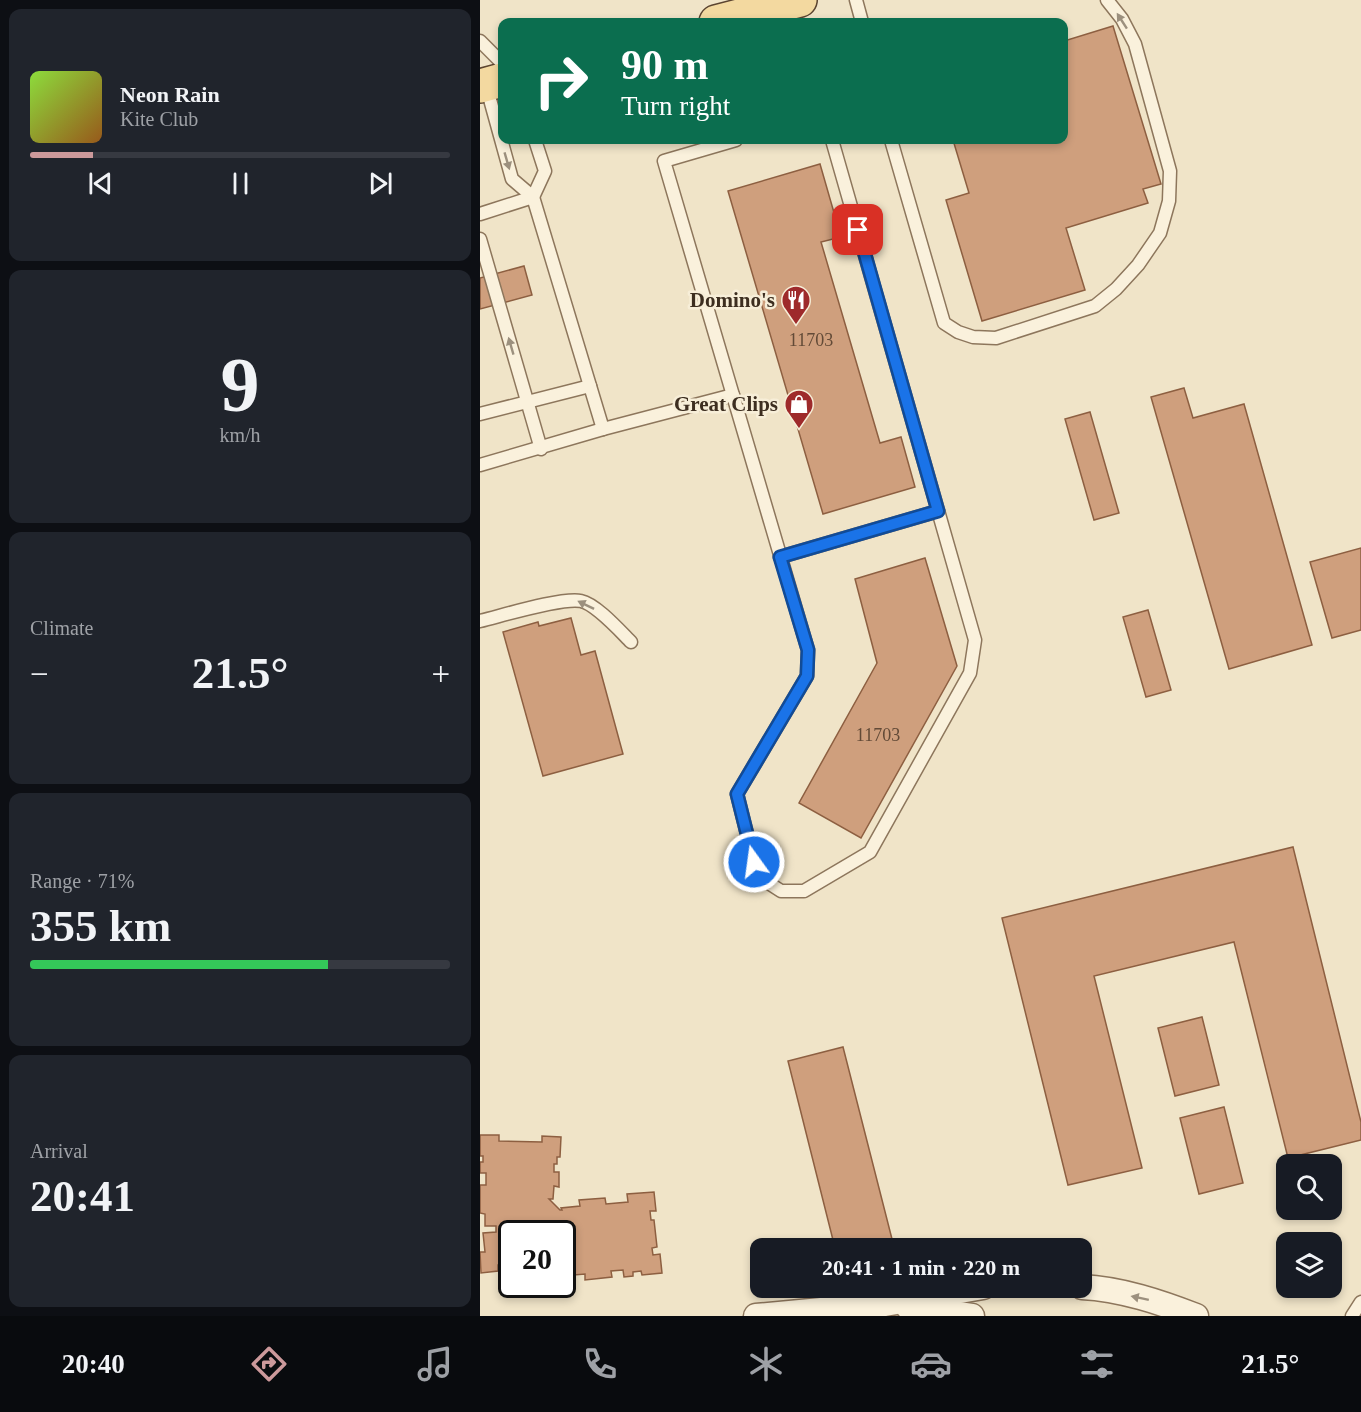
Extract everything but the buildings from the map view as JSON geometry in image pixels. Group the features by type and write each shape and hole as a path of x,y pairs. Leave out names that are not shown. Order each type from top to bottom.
{"main road":[{"path":"735,18 796,5"}],"street":[{"path":"1092,1288 1159,1302 1196,1316"},
{"path":"756,1316 827,1298 972,1316"},
{"path":"885,1304 920,1298"}],"lane":[{"path":"856,0 861,18"},
{"path":"892,144 944,323 958,332 973,337 996,338 1095,306 1138,265 1160,233 1169,201 1170,171 1135,44 1122,19 1107,0"},
{"path":"480,41 493,78 498,105"},
{"path":"505,144 512,179 533,197 603,429"},
{"path":"480,214 533,197 545,171 537,144"},
{"path":"722,144 664,161 808,650 807,676 737,794 754,862 767,882 782,891 804,891 870,852 970,673 975,640 833,144"},
{"path":"480,239 541,448"},
{"path":"480,414 590,386"},
{"path":"480,465 603,429 733,395"},
{"path":"780,557 938,511"},
{"path":"480,621 562,601 582,601 605,616 631,642"},
{"path":"1352,1316 1361,1302"}],"place":[{"name":"Domino's","path":"796,326"},
{"name":"Great Clips","path":"799,430"}],"route":[{"path":"754,862 737,794 807,676 808,650 780,557 938,511 858,230"}]}
